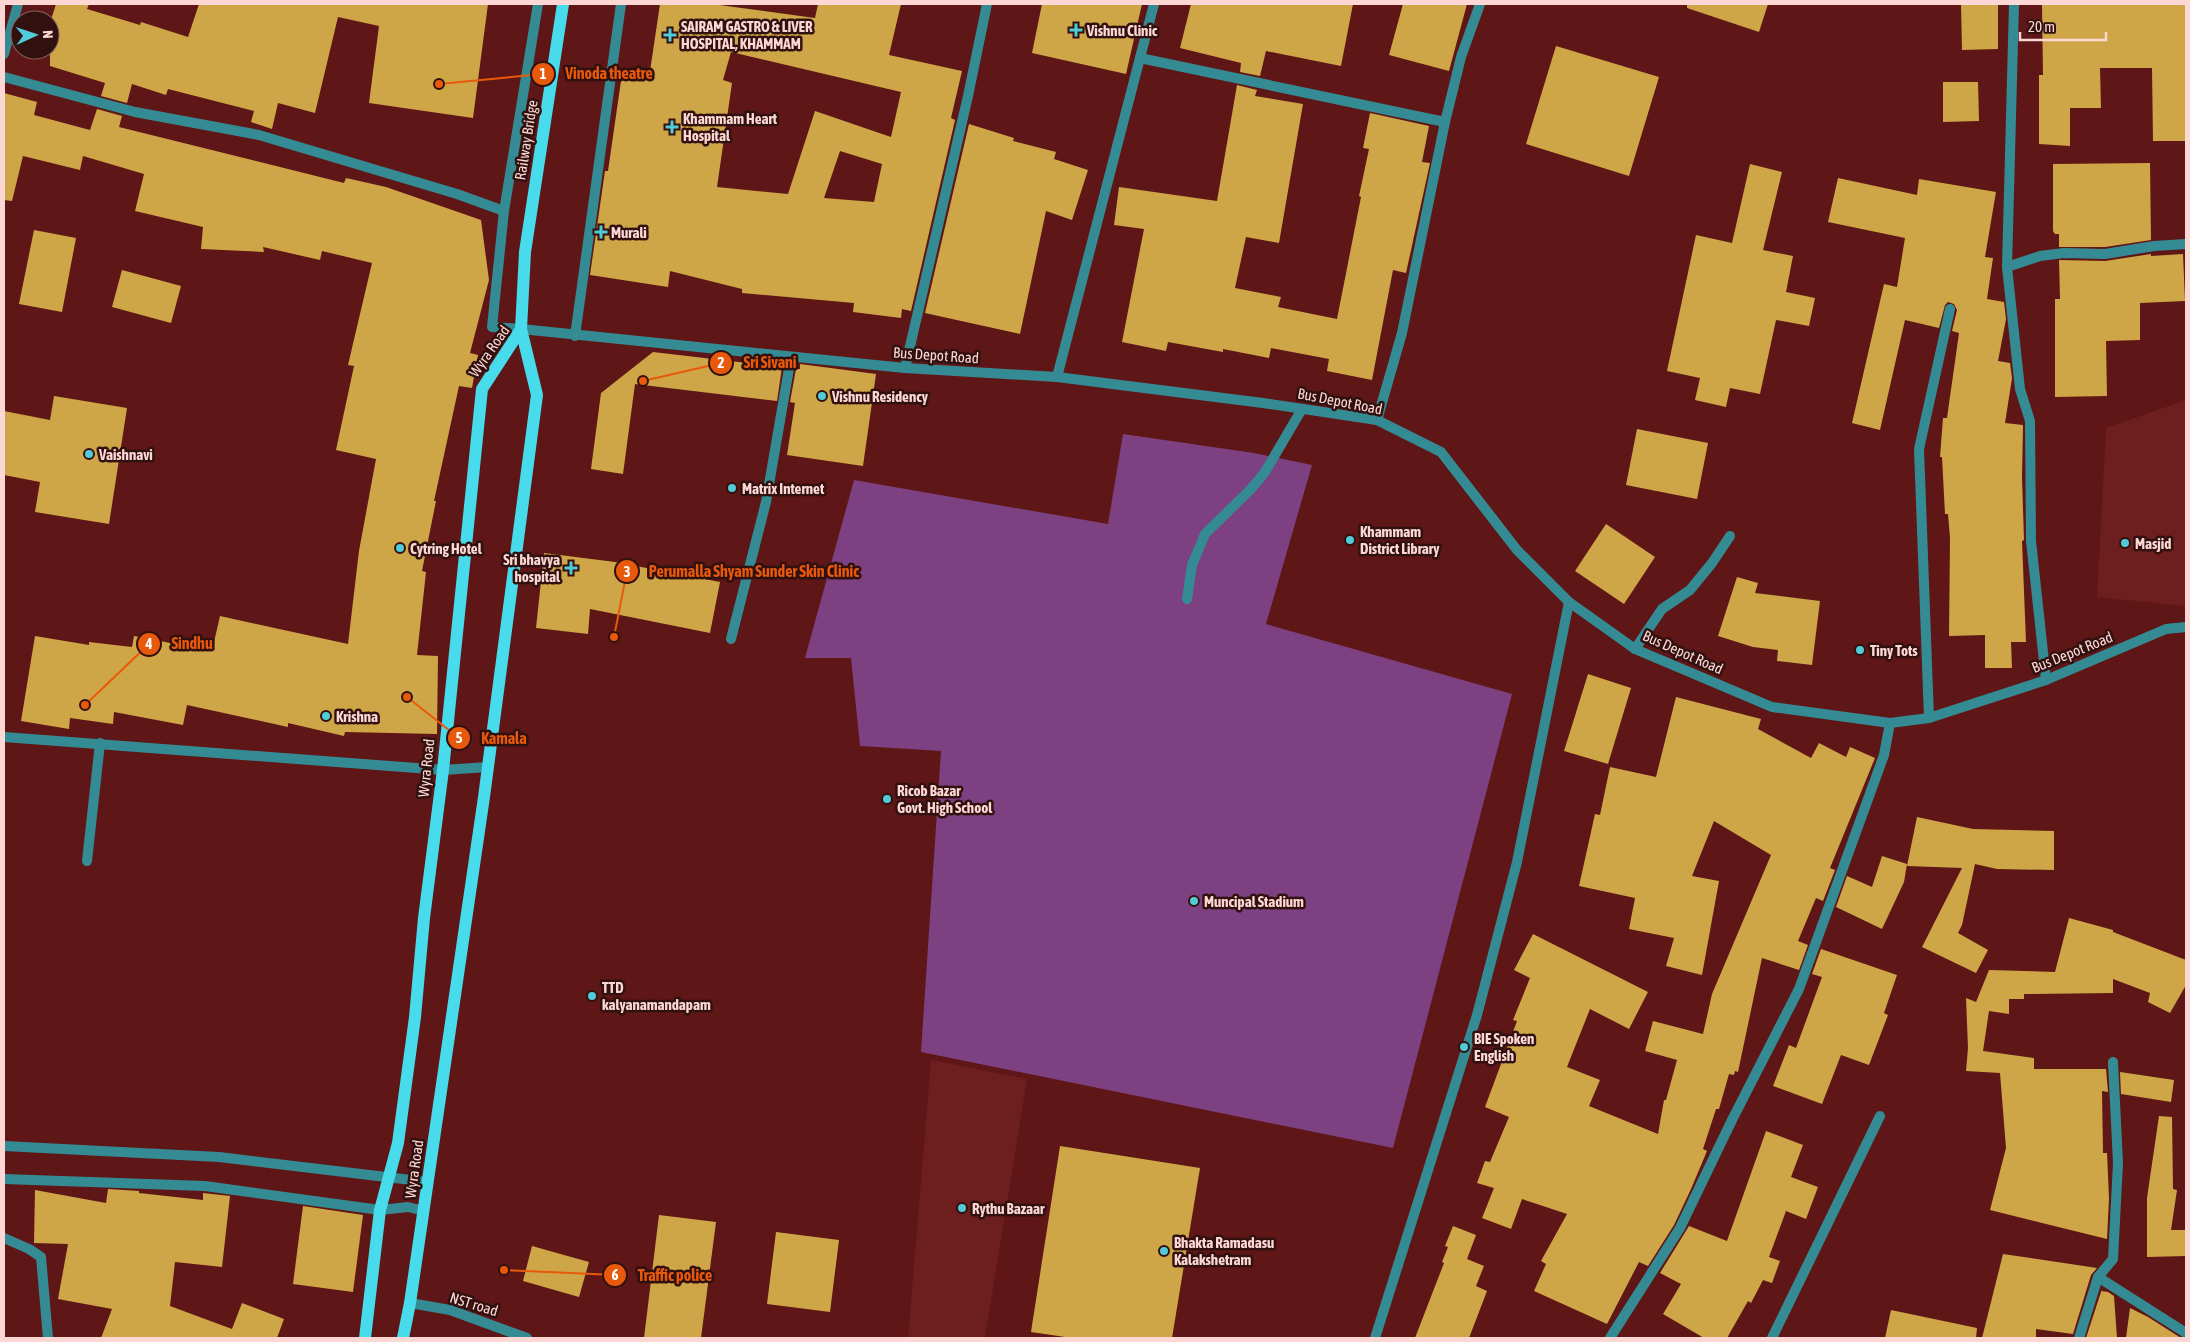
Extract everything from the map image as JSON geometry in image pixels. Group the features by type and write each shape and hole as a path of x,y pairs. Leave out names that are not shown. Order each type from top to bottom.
{"main road":[{"name":"Railway Bridge","path":"521,330 525,252 563,4"},
{"name":"Wyra Road","path":"403,1338 424,1211 488,767 537,395 521,330"},
{"name":"Wyra Road","path":"364,1338 380,1210 391,1176 398,1143 415,1017 424,918 442,770 482,389 521,330"}],"street":[{"path":"4,54 18,4"},
{"path":"4,77 135,112 259,135 457,194 504,211 538,4"},
{"path":"575,336 621,4"},
{"path":"905,368 968,96 987,4"},
{"path":"1057,377 1154,4"},
{"path":"1378,420 1402,333 1445,122 1461,57 1480,4"},
{"path":"2014,4 2007,267 2020,389 2030,422 2031,541 2046,680"},
{"path":"1140,58 1445,122"},
{"name":"Bus Depot Road","path":"504,211 492,327 575,336 630,339 905,368 1057,377 1378,420 1441,452 1517,550 1569,602 1635,649 1772,707 1890,723 1929,718 2046,680 2166,629 2186,627"},
{"path":"2007,267 2040,256 2064,253 2105,254 2154,246 2186,244"},
{"path":"1929,718 1919,449 1950,309"},
{"path":"731,639 766,502 791,357"},
{"path":"1187,599 1192,566 1206,534 1251,489 1264,472 1302,409"},
{"path":"1635,649 1662,610 1690,590 1712,563 1730,536"},
{"path":"1375,1338 1477,1015 1517,862 1569,602"},
{"path":"1610,1338 1680,1228 1798,989 1884,755 1890,723"},
{"path":"4,737 442,770 488,767"},
{"path":"87,861 100,744"},
{"path":"2079,1338 2098,1277 2113,1259 2118,1163 2113,1062"},
{"path":"1772,1338 1880,1116"},
{"path":"4,1146 219,1156 428,1182"},
{"path":"4,1180 205,1186 380,1210 408,1207 424,1211"},
{"path":"4,1238 29,1249 41,1257 48,1338"},
{"path":"2098,1277 2186,1333"},
{"name":"NST road","path":"410,1303 450,1310 526,1338"}],"shaded area":[{"path":"2186,400 2186,606 2097,597 2106,428"},
{"name":"Muncipal Stadium","path":"1123,434 1254,453 1312,465 1266,624 1512,694 1393,1148 921,1052 941,751 860,746 851,658 805,658 854,480 1108,524"},
{"name":"Rythu Bazaar","path":"931,1060 1027,1079 985,1338 908,1338"}],"building":[{"path":"56,4 89,4 87,9 140,25 141,22 188,37 199,4 488,4 473,118 369,103 379,26 338,17 315,113 278,103 272,129 251,122 254,111 168,89 166,95 132,84 127,103 101,96 105,83 50,66 50,60 60,60 60,10 54,10"},
{"path":"660,4 712,4 815,18 818,4 901,4 889,55 962,71 951,118 955,120 911,311 902,309 901,318 853,312 854,303 742,293 742,289 670,271 668,287 590,275 605,171 608,171 622,74 649,78","holes":["731,52 901,92 891,137 815,111 788,194 717,187 732,83 723,80","840,151 882,164 874,202 824,198"]},
{"path":"1042,4 1142,4 1126,74 1032,53"},
{"path":"1191,4 1353,4 1341,66 1266,51 1260,76 1240,72 1241,63 1180,48"},
{"path":"1403,4 1467,4 1449,71 1389,55"},
{"path":"1687,4 1768,4 1759,32 1687,8"},
{"path":"1961,4 1998,4 1998,49 1962,50"},
{"path":"2042,4 2186,4 2186,141 2153,141 2152,68 2100,68 2101,108 2070,108 2070,146 2039,144 2039,75 2043,75"},
{"path":"1556,46 1659,77 1629,176 1526,144"},
{"path":"1943,82 1978,82 1979,121 1943,122"},
{"path":"1237,85 1257,90 1255,96 1303,104 1279,243 1246,237 1235,288 1281,297 1278,307 1337,319 1369,149 1363,148 1370,113 1429,126 1422,162 1430,163 1406,273 1393,270 1372,380 1327,371 1329,359 1271,348 1269,358 1223,349 1223,352 1168,342 1166,351 1122,342 1144,229 1114,225 1119,187 1217,201"},
{"path":"4,93 37,102 34,115 90,130 97,109 122,116 119,127 344,183 346,178 386,187 481,220 489,280 470,353 478,355 472,388 459,386 434,501 436,501 422,571 426,572 417,655 438,656 437,734 345,732 344,736 288,723 288,727 187,705 183,725 114,712 113,724 70,718 69,729 21,721 35,636 89,645 89,642 132,647 134,636 212,651 220,616 348,644 359,551 376,459 336,450 354,366 348,365 372,263 322,251 320,260 263,247 264,252 201,249 203,227 135,211 144,174 83,156 80,170 23,156 12,201 4,200"},
{"path":"969,124 1014,138 1013,141 1056,152 1054,159 1088,170 1072,220 1046,211 1020,334 925,313"},
{"path":"2150,163 2151,240 2105,247 2059,247 2059,234 2055,234 2053,231 2053,164"},
{"path":"1750,164 1782,172 1763,250 1793,256 1786,292 1815,298 1809,326 1776,320 1760,394 1730,388 1726,407 1695,400 1700,378 1667,371 1696,235 1732,243"},
{"path":"1838,178 1917,195 1919,179 1996,192 1985,257 1993,258 1987,299 2004,302 2006,319 1998,361 2010,363 2012,378 2005,423 2023,425 2024,540 2022,541 2026,642 2011,642 2012,668 1985,668 1985,635 1949,636 1950,538 1948,514 1945,514 1942,457 1940,457 1943,418 1947,418 1959,333 1952,331 1957,310 1954,304 1948,302 1945,305 1939,328 1905,320 1880,430 1852,423 1884,284 1897,287 1905,238 1828,222"},
{"path":"34,230 76,238 62,312 19,304"},
{"path":"2151,254 2151,256 2183,254 2185,301 2140,303 2140,340 2106,341 2107,396 2055,397 2055,299 2060,299 2059,260 2105,261"},
{"path":"122,270 181,286 171,323 112,307"},
{"path":"653,352 782,367 777,401 635,384 623,474 591,469 601,393"},
{"path":"800,364 876,374 863,466 787,455 795,403 790,402 796,369 800,369"},
{"path":"54,396 127,408 109,524 35,512 40,482 4,475 4,411 50,420"},
{"path":"1637,429 1708,443 1697,499 1626,485"},
{"path":"1606,524 1655,557 1624,604 1575,571"},
{"path":"544,553 615,562 720,582 710,633 590,609 588,634 536,628"},
{"path":"1737,577 1758,583 1755,593 1820,601 1812,665 1777,661 1778,650 1753,647 1718,636"},
{"path":"1588,674 1631,688 1608,764 1564,751"},
{"path":"1676,697 1761,719 1758,729 1811,758 1819,743 1846,757 1850,747 1875,758 1830,868 1835,870 1823,901 1816,898 1798,941 1808,945 1799,970 1762,958 1738,1072 1735,1071 1734,1075 1729,1074 1719,1109 1716,1109 1703,1149 1707,1151 1691,1189 1674,1225 1648,1266 1639,1262 1607,1324 1534,1291 1546,1264 1541,1261 1567,1214 1522,1199 1511,1229 1482,1218 1494,1188 1477,1183 1485,1161 1490,1162 1509,1117 1485,1107 1517,1021 1513,1020 1530,978 1514,970 1533,934 1648,992 1629,1029 1590,1009 1567,1067 1600,1080 1589,1106 1658,1134 1664,1100 1666,1100 1677,1060 1645,1051 1653,1021 1703,1034 1712,994 1771,855 1714,821 1692,876 1719,881 1702,975 1666,966 1674,938 1629,929 1635,898 1579,886 1595,814 1600,815 1610,767 1656,777"},
{"path":"1917,817 1973,829 2054,831 2054,870 1997,869 1975,864 1962,925 1958,933 1988,950 1976,973 1922,947 1962,868 1907,866"},
{"path":"1882,856 1907,864 1904,882 1882,929 1836,907 1847,876 1872,887"},
{"path":"2069,918 2113,930 2113,932 2186,960 2186,985 2170,1013 2148,1002 2150,993 2113,979 2113,993 2024,994 2024,999 2009,999 2009,1014 1989,1011 1983,1051 2034,1058 2034,1069 2106,1069 2108,1092 2102,1091 2103,1153 2107,1153 2109,1198 2107,1239 1990,1210 2006,1148 2000,1073 1966,1071 1968,1048 1966,998 1976,1002 1989,970 2055,972"},
{"path":"1821,949 1897,975 1884,1013 1888,1015 1869,1065 1841,1055 1822,1104 1773,1086 1789,1045 1796,1048 1822,977 1812,974"},
{"path":"2120,1072 2174,1080 2171,1102 2121,1094"},
{"path":"2159,1116 2172,1117 2173,1189 2177,1190 2171,1230 2186,1230 2186,1256 2147,1257 2147,1198"},
{"path":"1766,1131 1803,1145 1791,1177 1818,1187 1806,1219 1786,1211 1769,1257 1780,1261 1772,1283 1763,1280 1751,1303 1748,1301 1727,1338 1704,1338 1663,1314 1681,1284 1660,1273 1689,1226 1727,1241"},
{"path":"1060,1146 1200,1168 1172,1338 1072,1338 1031,1332"},
{"path":"108,1189 139,1191 139,1193 203,1200 203,1193 230,1196 222,1267 175,1262 170,1306 232,1329 242,1303 284,1319 277,1338 101,1338 112,1309 58,1299 68,1244 34,1243 35,1190 106,1203"},
{"path":"303,1206 363,1215 353,1292 293,1284"},
{"path":"659,1215 716,1222 701,1338 644,1338"},
{"path":"1453,1226 1476,1235 1467,1259 1484,1266 1476,1286 1487,1291 1469,1338 1415,1338 1444,1263 1442,1262 1448,1247 1445,1246"},
{"path":"776,1232 839,1240 830,1312 767,1304"},
{"path":"532,1246 589,1262 579,1297 523,1281"},
{"path":"2003,1254 2097,1268 2091,1275 2073,1334 2036,1329 2036,1338 1982,1338"},
{"path":"2101,1291 2108,1292 2114,1296 2117,1338 2086,1338"},
{"path":"2130,1308 2148,1317 2181,1338 2126,1338"},
{"path":"1891,1310 1977,1328 1976,1338 1885,1338"}],"place":[{"name":"Vishnu Clinic","path":"1076,30"},
{"name":"SAIRAM GASTRO & LIVER HOSPITAL, KHAMMAM","path":"670,35"},
{"name":"Vinoda theatre","path":"439,84"},
{"name":"Khammam Heart Hospital","path":"672,127"},
{"name":"Murali","path":"601,232"},
{"name":"Sri Sivani","path":"643,381"},
{"name":"Vishnu Residency","path":"822,396"},
{"name":"Vaishnavi","path":"89,454"},
{"name":"Matrix Internet","path":"732,488"},
{"name":"Khammam District Library","path":"1350,540"},
{"name":"Masjid","path":"2125,543"},
{"name":"Cytring Hotel","path":"400,548"},
{"name":"Sri bhavya hospital","path":"571,568"},
{"name":"Perumalla Shyam Sunder Skin Clinic","path":"614,637"},
{"name":"Tiny Tots","path":"1860,650"},
{"name":"Kamala","path":"407,697"},
{"name":"Sindhu","path":"85,705"},
{"name":"Krishna","path":"326,716"},
{"name":"Ricob Bazar Govt. High School","path":"887,799"},
{"name":"Muncipal Stadium","path":"1194,901"},
{"name":"TTD kalyanamandapam","path":"592,996"},
{"name":"BIE Spoken English","path":"1464,1047"},
{"name":"Rythu Bazaar","path":"962,1208"},
{"name":"Bhakta Ramadasu Kalakshetram","path":"1164,1251"},
{"name":"Traffic police","path":"504,1270"}]}
